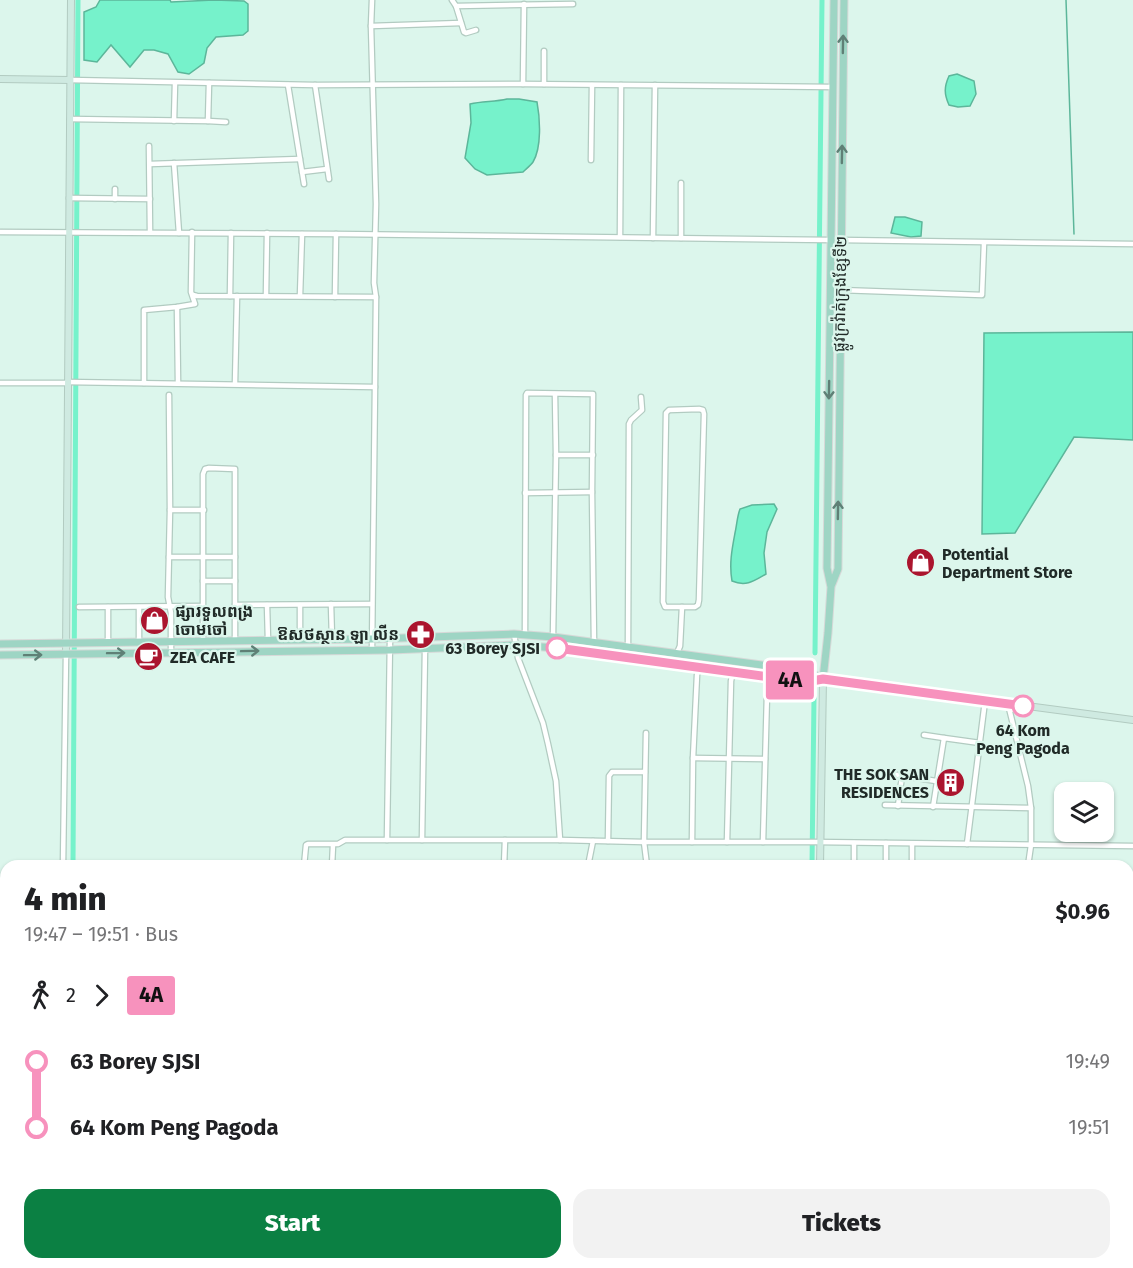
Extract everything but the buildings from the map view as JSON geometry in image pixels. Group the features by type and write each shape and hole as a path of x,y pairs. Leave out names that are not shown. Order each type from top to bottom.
{"main road":[{"name":"ផ្លូវក្រវ៉ាត់ក្រុងខ្សែទី២","path":"823,679 831,587 827,568 824,240 834,0"},
{"name":"ផ្លូវក្រវ៉ាត់ក្រុងខ្សែទី២","path":"831,587 838,569 844,0"},
{"path":"831,88 843,87"},
{"path":"824,240 841,240"},
{"path":"0,644 390,639 525,634 807,671 823,679"},
{"path":"0,655 390,650 516,645 556,648 806,682 823,679"}],"street":[{"path":"63,860 72,654 71,119 75,80 71,0"},
{"path":"372,0 376,204 372,650"},
{"path":"452,0 465,33 476,30"},
{"path":"456,6 483,2 573,4"},
{"path":"523,84 524,4"},
{"path":"371,26 461,23"},
{"path":"544,51 544,84"},
{"path":"0,79 288,85 544,84 831,88"},
{"path":"174,121 175,82"},
{"path":"208,83 208,122"},
{"path":"288,85 304,184"},
{"path":"315,85 329,179"},
{"path":"591,160 592,85"},
{"path":"620,237 621,85"},
{"path":"653,238 655,86"},
{"path":"71,119 226,122"},
{"path":"149,146 150,232"},
{"path":"150,164 300,159"},
{"path":"174,163 179,233"},
{"path":"302,172 327,169"},
{"path":"681,183 681,238"},
{"path":"115,189 115,199"},
{"path":"71,198 150,199"},
{"path":"0,232 192,232 824,240"},
{"path":"144,383 144,310 177,308 195,304 191,292 192,232"},
{"path":"230,296 231,233"},
{"path":"266,296 267,233"},
{"path":"300,296 302,234"},
{"path":"334,297 336,234"},
{"path":"841,240 1133,244"},
{"path":"840,290 982,295 984,243"},
{"path":"192,295 376,297"},
{"path":"235,384 237,296"},
{"path":"177,308 178,383"},
{"path":"0,383 178,383 375,387"},
{"path":"525,634 526,395 527,393 593,394 594,642"},
{"path":"553,637 555,394"},
{"path":"169,395 168,597 171,652"},
{"path":"628,647 629,424 642,410 641,397"},
{"path":"699,409 703,410 704,414 699,600 697,606 682,607 665,607 663,604 666,413 669,410 699,409"},
{"path":"556,455 592,455"},
{"path":"203,641 203,478 205,470 235,468 235,640"},
{"path":"525,493 592,492"},
{"path":"170,510 204,510"},
{"path":"169,557 235,557"},
{"path":"203,582 235,581"},
{"path":"331,604 332,639"},
{"path":"235,605 372,604"},
{"path":"267,605 268,640"},
{"path":"300,605 300,640"},
{"path":"79,607 203,606"},
{"path":"108,607 108,642"},
{"path":"139,607 139,642"},
{"path":"677,653 680,646 682,607"},
{"path":"514,634 518,658 543,723 548,744 556,781 560,840"},
{"path":"387,840 390,639"},
{"path":"422,840 425,649"},
{"path":"692,842 693,758 699,667"},
{"path":"727,842 733,672"},
{"path":"763,842 769,677"},
{"path":"820,860 818,842 823,679 1133,720"},
{"path":"967,844 985,701"},
{"path":"1008,704 1028,786 1031,808 1029,860"},
{"path":"646,733 644,842 646,860"},
{"path":"924,735 980,743"},
{"path":"933,807 944,738"},
{"path":"693,758 765,759"},
{"path":"608,841 609,777 612,772 645,772"},
{"path":"891,774 936,781"},
{"path":"898,806 902,776"},
{"path":"885,805 1031,808"},
{"path":"305,860 308,844 338,844 345,840 1133,846"},
{"path":"504,860 505,840"},
{"path":"589,860 593,841"},
{"path":"854,843 854,860"},
{"path":"886,843 886,860"},
{"path":"332,860 333,844"},
{"path":"912,844 912,860"}],"shaded area":[{"path":"100,0 244,1 248,4 248,31 243,35 216,37 207,48 204,63 189,74 178,72 168,54 154,50 144,50 130,67 111,45 97,62 84,60 84,12 96,7"},
{"path":"957,74 974,81 976,94 970,106 958,107 949,105 947,101 945,90 947,80 949,76"},
{"path":"507,99 537,102 538,149 533,162 523,172 487,175 475,169 465,158 471,123 470,104"},
{"path":"895,217 905,217 922,222 921,236 911,237 891,233"},
{"path":"1133,332 1133,440 1074,437 1015,533 982,534 984,333"},
{"path":"774,504 777,509 767,532 764,553 766,574 746,583 732,581 731,557 740,509 752,505"}],"waterway":[{"path":"73,860 78,0"},
{"path":"815,653 822,0"},
{"path":"1066,0 1074,234"},
{"path":"812,860 814,698"}],"bus line":[{"name":"4A","path":"557,648 806,682 823,679 1023,706"}],"place":[{"name":"Potential Department Store","path":"921,563"},
{"name":"ផ្សារទួលពង្រ ចោមចៅ","path":"154,620"},
{"name":"ឱសថស្ថាន ឡា លីន","path":"420,634"},
{"name":"63 Borey SJSI","path":"557,648"},
{"name":"ZEA CAFE","path":"149,657"},
{"name":"64 Kom Peng Pagoda","path":"1023,706"},
{"name":"THE SOK SAN RESIDENCES","path":"950,783"}]}
